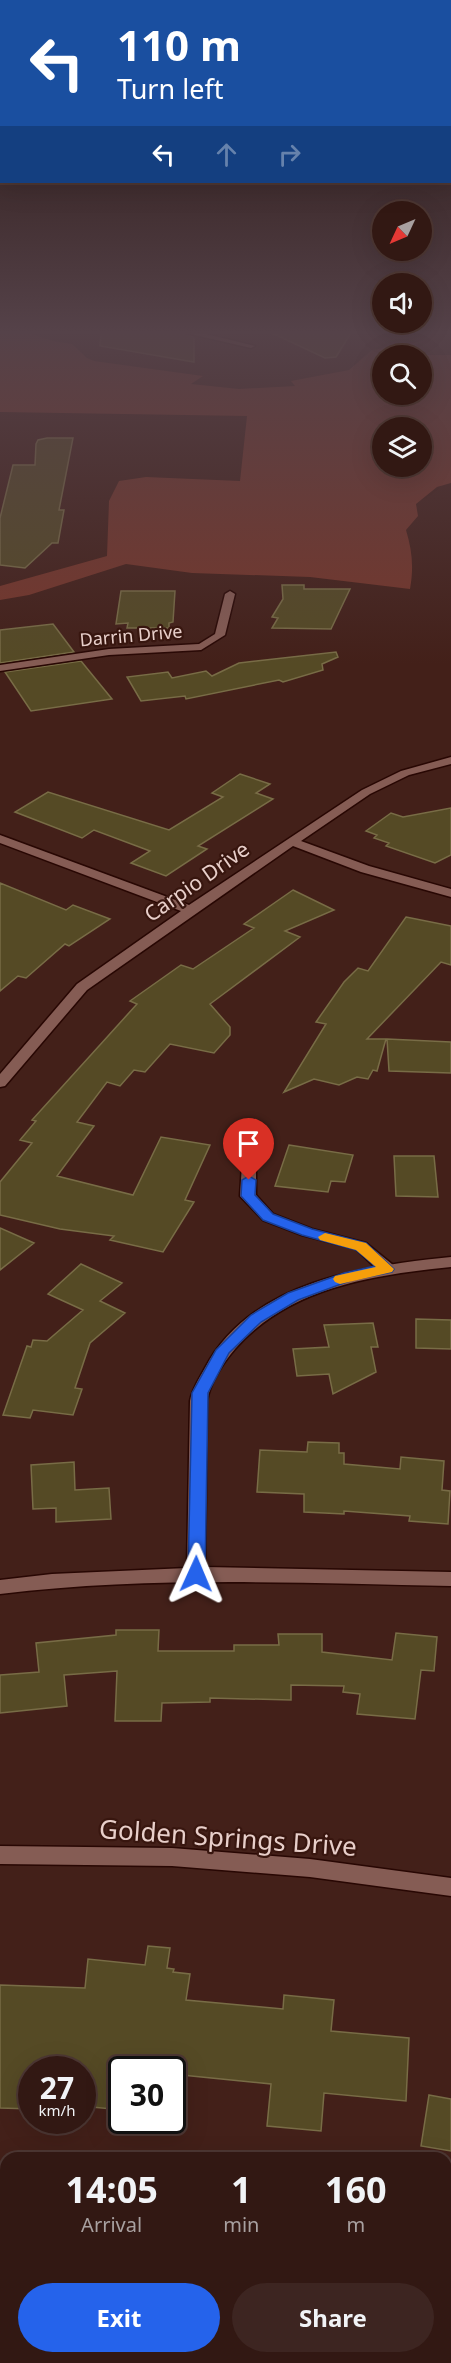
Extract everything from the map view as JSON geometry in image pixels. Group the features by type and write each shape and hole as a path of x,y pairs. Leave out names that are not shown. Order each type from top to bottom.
{"street":[{"name":"Darrin Drive","path":"0,668 109,652 201,647 220,635 230,594"},
{"name":"Carpio Drive","path":"0,1083 81,987 190,910 366,792 405,772 451,760"},
{"path":"0,839 190,910"},
{"path":"291,841 364,869 451,893"},
{"path":"249,1164 248,1196 268,1217 307,1232 361,1246 387,1269"},
{"path":"196,1574 200,1393 223,1350 256,1318 293,1297 349,1276 451,1262"},
{"path":"0,1587 52,1581 196,1574 451,1579"},
{"name":"Golden Springs Drive","path":"0,1855 183,1858 310,1868 451,1887"}],"shaded area":[{"path":"244,443 372,443 372,477 432,477 432,443 451,443 451,483 437,487 416,504 418,516 406,530 412,559 410,589 310,577 192,573 126,564 29,595 0,600 0,586 107,556 109,501 119,481 146,477 240,481"}],"building":[{"path":"72,443 59,510 64,510 58,543 52,543 25,568 0,565 0,518 13,465 35,465 36,444"},
{"path":"282,585 304,585 304,589 350,589 331,629 272,628 278,618 272,617 283,599"},
{"path":"121,591 175,591 173,622 169,623 169,628 127,628 128,623 116,624"},
{"path":"53,624 74,652 0,663 0,630"},
{"path":"336,652 338,657 322,664 323,670 283,682 279,680 186,699 185,696 141,701 127,677 168,672 172,678 206,671 212,676 239,663"},
{"path":"81,661 112,699 31,711 5,672"},
{"path":"240,774 270,784 256,793 273,799 198,846 207,849 166,876 131,863 150,851 94,830 82,838 15,812 48,792 169,830 223,797 212,793"},
{"path":"451,808 451,855 435,863 386,846 389,843 374,838 377,835 366,831 391,813 403,817"},
{"path":"0,883 66,910 73,905 110,919 69,946 65,944 26,978 18,976 0,991"},
{"path":"293,890 334,910 285,931 300,937 210,1004 230,1027 230,1035 214,1053 170,1044 145,1072 134,1070 120,1086 107,1082 77,1122 94,1126 57,1176 133,1195 161,1137 210,1145 185,1200 194,1202 163,1252 110,1240 114,1236 60,1229 0,1215 0,1182 32,1143 20,1140 36,1121 32,1120 137,1004 130,1001 181,965 193,969 254,928 244,924"},
{"path":"406,917 451,926 451,965 441,962 367,1039 386,1039 377,1071 373,1070 368,1079 357,1077 339,1085 314,1079 284,1092 326,1024 316,1022 344,982 358,968 368,971"},
{"path":"387,1039 451,1042 451,1073 389,1071"},
{"path":"289,1145 353,1155 345,1182 331,1181 328,1192 275,1186"},
{"path":"394,1156 434,1156 438,1197 396,1196"},
{"path":"0,1228 34,1243 0,1270"},
{"path":"81,1264 122,1283 100,1301 125,1313 90,1343 75,1388 82,1389 73,1415 33,1410 30,1418 3,1415 27,1346 31,1347 33,1340 47,1341 83,1310 48,1294"},
{"path":"416,1319 451,1320 451,1349 416,1348"},
{"path":"373,1323 378,1347 371,1347 376,1372 333,1394 329,1374 297,1376 293,1349 329,1347 324,1325"},
{"path":"308,1442 339,1443 339,1453 344,1453 344,1464 400,1469 401,1457 444,1461 442,1490 450,1491 448,1524 409,1521 410,1516 344,1511 344,1514 304,1512 304,1494 257,1492 260,1450 307,1452"},
{"path":"74,1462 75,1490 109,1488 111,1519 56,1522 56,1508 33,1509 31,1465"},
{"path":"116,1630 159,1630 158,1651 234,1651 234,1645 279,1645 278,1634 322,1634 322,1652 392,1660 396,1633 437,1637 434,1671 421,1670 415,1719 357,1714 360,1694 343,1692 344,1686 291,1685 291,1700 210,1698 210,1702 162,1703 161,1721 115,1721 117,1671 64,1675 67,1706 0,1713 0,1675 39,1672 36,1643 116,1635"},
{"path":"148,1946 170,1948 167,1968 174,1969 173,1972 190,1974 186,2000 283,2009 284,1995 334,2000 331,2031 409,2038 406,2101 324,2093 321,2131 267,2126 271,2084 186,2075 186,2056 108,2056 108,2109 96,2107 96,2056 18,2056 18,2109 0,2108 0,1985 85,1988 88,1959 145,1965"},
{"path":"429,2095 451,2099 451,2151 421,2146"}],"slow traffic":[{"path":"325,1237 361,1246 387,1269 340,1279"}],"route":[{"path":"196,1574 200,1393 223,1350 256,1318 293,1297 349,1276 387,1269 361,1246 307,1232 268,1217 248,1196 249,1180"}]}
